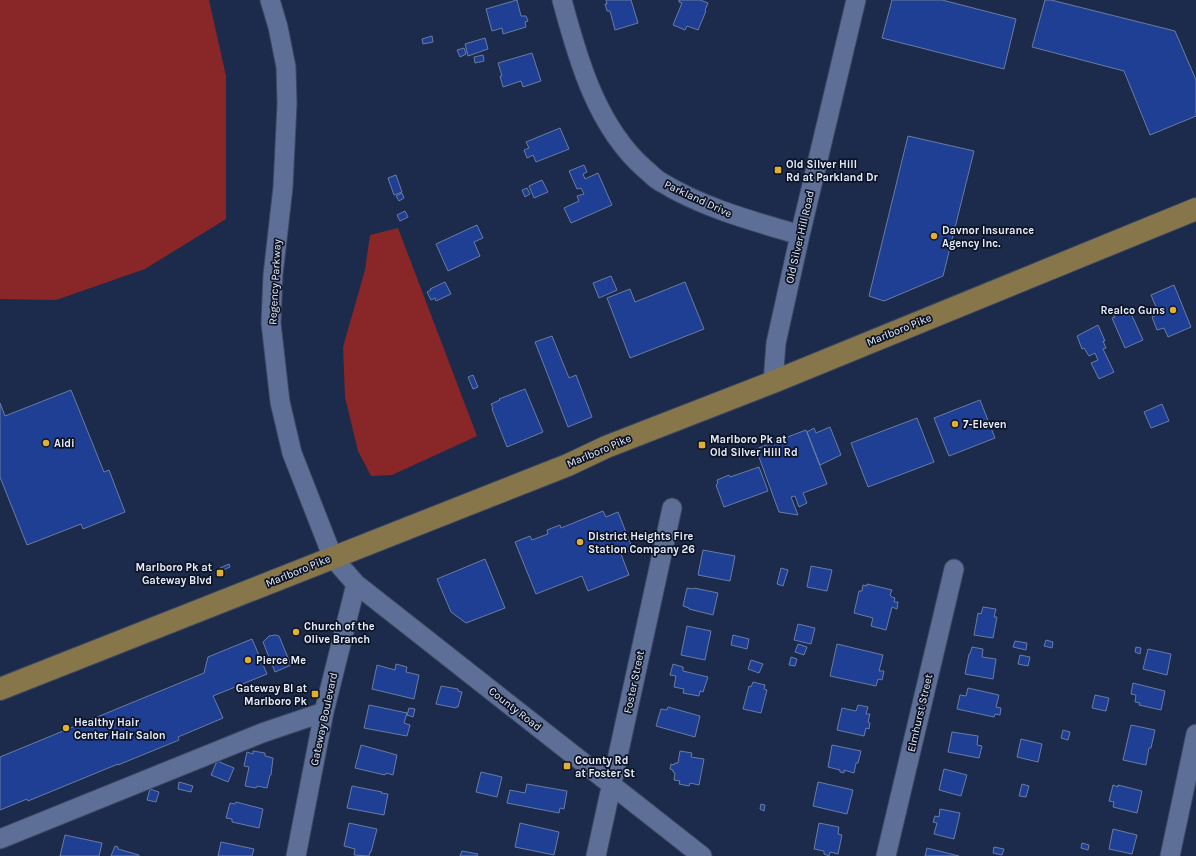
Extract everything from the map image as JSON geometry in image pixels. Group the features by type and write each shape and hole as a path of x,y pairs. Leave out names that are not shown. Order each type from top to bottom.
{"main road":[{"name":"Marlboro Pike","path":"0,689 773,382 1196,209"}],"street":[{"name":"Regency Parkway","path":"270,0 278,27 286,67 287,104 283,187 273,275 271,323 280,402 292,453 333,558"},
{"name":"Parkland Drive","path":"562,0 569,27 590,88 613,132 634,159 660,181 676,190 736,216 800,235"},
{"name":"Old Silver Hill Road","path":"773,382 776,344 800,235 856,0"},
{"name":"Foster Street","path":"596,856 672,508"},
{"name":"County Road","path":"333,558 356,584 702,856"},
{"name":"Elmhurst Street","path":"886,856 954,569"},
{"name":"Gateway Boulevard","path":"296,856 324,712 356,584"},
{"path":"0,839 262,733 324,712"},
{"path":"1170,856 1196,734"}],"shaded area":[{"path":"0,0 209,0 226,76 226,219 145,269 56,300 0,299"},
{"path":"398,228 477,436 392,475 371,476 358,451 345,397 343,347 365,270 370,235"}],"building":[{"path":"517,0 521,16 526,16 528,21 525,22 526,27 503,34 502,28 492,31 486,9"},
{"path":"606,0 631,0 638,23 615,30 610,11 607,11 605,4 607,4"},
{"path":"679,0 700,0 708,3 698,30 687,26 685,30 673,25 682,3 679,2"},
{"path":"892,0 942,0 1016,19 1004,69 882,38"},
{"path":"1045,0 1051,0 1175,31 1196,80 1196,116 1150,135 1124,71 1032,47"},
{"path":"432,36 433,42 423,44 422,39"},
{"path":"485,38 488,49 468,56 465,44"},
{"path":"464,48 466,54 460,57 457,50"},
{"path":"532,53 541,81 523,87 521,81 503,87 500,76 502,76 498,63"},
{"path":"483,55 484,61 475,63 474,57"},
{"path":"560,128 569,149 536,162 533,155 527,158 524,150 529,148 526,142"},
{"path":"908,136 974,151 943,276 884,301 869,296"},
{"path":"584,165 587,172 583,174 585,179 598,173 612,205 571,223 564,208 579,201 577,196 584,194 581,188 577,189 569,171"},
{"path":"396,175 402,192 394,195 388,178"},
{"path":"542,180 548,192 534,198 529,186"},
{"path":"527,188 530,194 525,197 522,190"},
{"path":"402,193 404,198 399,201 396,196"},
{"path":"405,211 408,217 400,221 397,215"},
{"path":"477,225 483,238 474,242 480,256 448,271 436,244"},
{"path":"611,276 617,290 599,298 593,283"},
{"path":"445,282 451,294 436,301 435,298 431,300 427,292"},
{"path":"685,282 704,329 630,358 607,298 630,289 635,302"},
{"path":"1174,285 1191,327 1168,337 1164,328 1157,330 1152,317 1159,314 1151,295"},
{"path":"1129,309 1143,340 1125,348 1112,318 1115,317 1112,312 1119,310 1120,312"},
{"path":"1098,325 1105,341 1103,341 1106,348 1103,349 1114,372 1099,379 1091,363 1098,360 1095,353 1089,356 1084,348 1082,349 1077,336"},
{"path":"552,336 569,378 576,375 592,417 568,427 535,342"},
{"path":"473,375 478,387 473,389 468,377"},
{"path":"525,389 543,432 507,447 491,404 500,400 499,399"},
{"name":"Aldi","path":"71,390 104,472 109,470 125,512 83,529 81,524 27,545 0,477 0,403 5,416"},
{"path":"980,400 995,438 949,456 934,418"},
{"path":"1162,404 1169,421 1151,428 1144,412"},
{"path":"917,418 934,462 868,487 851,443"},
{"path":"830,427 841,455 820,465 807,432 814,428 816,433"},
{"path":"806,430 827,484 803,493 807,503 799,507 795,496 791,497 798,515 779,512 756,449"},
{"path":"759,467 768,491 724,507 716,485 718,483 717,480 729,475 730,477"},
{"path":"603,511 606,517 618,512 633,550 621,554 629,575 588,591 582,576 536,594 515,542 530,536 532,540 548,534 547,530 560,525 561,528"},
{"path":"703,550 735,556 730,581 698,575"},
{"path":"485,559 505,608 466,623 451,612 437,579"},
{"path":"229,564 230,567 221,571 220,568"},
{"path":"811,566 832,570 827,591 807,587"},
{"path":"781,568 788,570 783,586 777,584"},
{"path":"867,584 892,590 890,595 895,598 894,602 898,602 897,609 892,607 886,630 871,626 873,618 854,613 859,591 862,591 863,585 867,586"},
{"path":"687,588 718,593 713,615 683,606"},
{"path":"983,607 996,609 994,617 997,617 993,638 974,635 978,613 981,614"},
{"path":"798,624 815,628 811,644 794,640"},
{"path":"687,626 711,631 705,660 681,655"},
{"path":"733,635 749,639 747,649 731,645"},
{"path":"269,636 279,636 291,665 275,672 263,642"},
{"path":"252,639 267,674 213,696 223,718 178,737 179,740 28,801 27,799 0,810 0,757 204,673 208,657"},
{"path":"1046,640 1053,642 1052,648 1044,646"},
{"path":"1015,641 1027,643 1026,650 1013,647"},
{"path":"798,644 807,647 804,655 795,652"},
{"path":"837,644 883,655 879,671 884,671 882,680 878,679 876,686 830,676"},
{"path":"972,647 983,649 982,657 996,659 993,679 965,674"},
{"path":"1136,647 1141,648 1140,654 1135,652"},
{"path":"1148,649 1171,654 1167,675 1143,669"},
{"path":"1020,655 1030,657 1028,666 1018,664"},
{"path":"791,657 797,659 795,666 789,665"},
{"path":"751,660 763,664 759,673 748,669"},
{"path":"396,664 407,667 406,672 419,675 414,699 372,689 377,665 395,670"},
{"path":"673,664 683,667 683,671 708,677 703,692 700,691 699,696 683,693 684,689 674,687 676,676 670,675"},
{"path":"753,682 765,685 764,689 767,690 761,713 743,709 749,686 751,687"},
{"path":"1133,683 1165,691 1161,710 1139,705 1140,703 1135,702 1136,695 1131,694"},
{"path":"441,686 458,689 458,691 462,692 458,707 456,708 436,704"},
{"path":"968,688 999,695 996,707 1001,708 1000,715 995,714 994,717 957,709 960,695 966,696"},
{"path":"1095,695 1109,698 1106,711 1092,708"},
{"path":"369,705 407,713 404,723 410,725 407,736 364,728"},
{"path":"858,705 868,707 866,714 870,714 868,722 870,723 869,729 866,728 864,736 837,730 842,708 856,711"},
{"path":"668,707 700,716 695,737 656,726 661,709 667,710"},
{"path":"409,708 415,709 413,717 407,715"},
{"path":"1131,725 1155,730 1151,748 1149,748 1146,765 1123,760"},
{"path":"1063,730 1070,732 1068,740 1061,738"},
{"path":"952,732 978,736 977,745 982,746 979,758 948,752"},
{"path":"1021,739 1042,744 1038,762 1017,757"},
{"path":"361,745 397,755 393,775 386,773 385,775 355,768"},
{"path":"832,745 861,751 854,773 844,770 844,773 840,772 840,770 828,767"},
{"path":"253,751 265,753 265,756 273,758 271,775 267,788 245,786 249,767 244,766 247,752 253,754"},
{"path":"680,751 692,753 691,757 704,759 699,785 690,783 689,786 679,784 680,781 674,780 675,773 670,769 671,764 674,765 675,763 678,763"},
{"path":"217,761 234,768 228,782 211,775"},
{"path":"944,769 967,775 961,796 939,790"},
{"path":"481,772 502,777 497,797 476,792"},
{"path":"179,782 193,786 191,792 178,789"},
{"path":"818,782 853,790 847,814 813,806"},
{"path":"527,784 567,791 564,809 560,808 559,813 507,803 510,790 525,793"},
{"path":"1022,784 1029,786 1026,797 1019,796"},
{"path":"1113,785 1142,791 1137,813 1113,807 1114,802 1109,801"},
{"path":"352,786 388,794 384,815 347,808"},
{"path":"150,789 159,792 156,802 147,800"},
{"path":"236,802 263,809 259,828 232,822 232,819 226,818 230,803 235,804"},
{"path":"761,804 765,805 764,811 760,809"},
{"path":"940,809 960,813 954,839 934,834 937,823 933,822 935,816 939,817"},
{"path":"349,823 377,829 369,856 354,855 355,849 344,846"},
{"path":"520,823 559,832 554,855 515,847"},
{"path":"819,823 839,827 838,834 842,835 838,854 830,852 829,856 824,854 824,851 814,849"},
{"path":"1113,829 1137,835 1132,854 1109,849"},
{"path":"65,835 102,843 99,856 60,856"},
{"path":"221,842 254,849 252,856 218,856"},
{"path":"1082,843 1089,845 1088,850 1081,848"},
{"path":"115,846 118,847 118,849 139,856 111,856"},
{"path":"994,847 1004,849 1002,855 993,853"},
{"path":"927,848 959,856 925,856"},
{"path":"462,851 478,854 477,856 460,856"}],"place":[{"name":"Old Silver Hill Rd at Parkland Dr","path":"778,170"},
{"name":"Davnor Insurance Agency Inc.","path":"934,236"},
{"name":"Realco Guns","path":"1173,310"},
{"name":"7-Eleven","path":"955,424"},
{"name":"Aldi","path":"46,443"},
{"name":"Marlboro Pk at Old Silver Hill Rd","path":"702,445"},
{"name":"District Heights Fire Station Company 26","path":"580,542"},
{"name":"Marlboro Pk at Gateway Blvd","path":"220,573"},
{"name":"Church of the Olive Branch","path":"296,632"},
{"name":"Pierce Me","path":"248,660"},
{"name":"Gateway Bl at Marlboro Pk","path":"315,694"},
{"name":"Healthy Hair Center Hair Salon","path":"66,728"},
{"name":"County Rd at Foster St","path":"567,766"}]}
